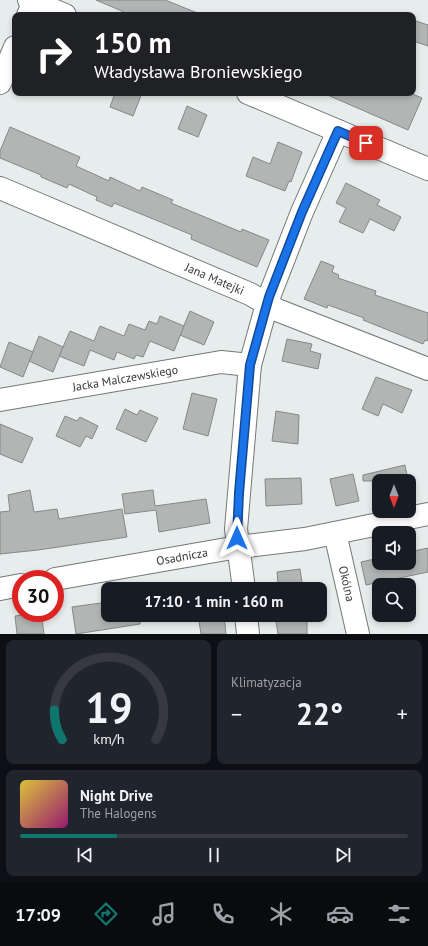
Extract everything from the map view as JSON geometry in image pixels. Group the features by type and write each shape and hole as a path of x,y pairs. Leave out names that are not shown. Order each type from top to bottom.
{"street":[{"path":"31,6 54,12"},
{"path":"0,83 12,54"},
{"path":"255,96 428,169"},
{"path":"243,582 236,529 250,365 266,304 302,212 338,131"},
{"name":"Jana Matejki","path":"0,188 250,294 277,310 428,369"},
{"name":"Jacka Malczewskiego","path":"0,400 221,362 250,365"},
{"name":"Osadnicza","path":"64,577 238,547 335,534 428,514"},
{"name":"Okólna","path":"335,534 358,634"},
{"path":"0,589 12,587"},
{"path":"247,622 248,634"}],"building":[{"path":"96,0 165,0 195,12 124,12"},
{"path":"416,21 428,25 428,46 416,42"},
{"path":"114,96 141,96 133,116 110,107"},
{"path":"330,96 416,96 422,98 408,130"},
{"path":"187,106 207,115 198,137 178,129"},
{"path":"10,127 80,157 76,166 109,181 110,177 140,191 142,187 173,200 171,203 241,232 242,229 269,240 257,267 191,239 192,235 114,203 112,207 96,200 97,197 69,184 67,188 41,177 41,175 0,158 0,151"},
{"path":"278,142 302,152 291,182 289,181 285,191 246,176 253,157 270,164"},
{"path":"346,183 380,200 377,205 401,217 394,231 370,219 363,233 339,222 346,208 336,203"},
{"path":"321,261 334,266 332,272 339,275 338,278 376,291 375,295 428,313 428,341 425,340 423,344 363,320 364,318 328,305 327,308 304,299"},
{"path":"190,311 214,322 204,345 180,335"},
{"path":"160,316 184,326 174,351 150,341 143,357 136,355 134,359 117,352 114,360 90,350 84,366 59,356 70,331 94,341 100,326 124,336 129,324 145,330 149,321 157,324"},
{"path":"39,336 63,347 53,372 29,361"},
{"path":"287,339 312,344 310,351 321,354 318,369 282,361"},
{"path":"9,342 33,352 23,377 0,367"},
{"path":"376,377 412,390 402,413 383,404 378,416 362,409"},
{"path":"192,393 217,399 208,436 183,429"},
{"path":"125,409 137,415 140,410 158,418 146,442 116,429"},
{"path":"276,411 299,415 298,444 272,441"},
{"path":"65,416 77,421 80,417 98,426 92,439 86,436 80,447 56,436"},
{"path":"0,424 33,438 22,463 0,454"},
{"path":"405,465 407,474 372,474 372,481 363,481 363,475"},
{"path":"353,474 359,501 336,506 330,479"},
{"path":"301,478 302,504 266,506 265,479"},
{"path":"30,490 34,512 57,509 59,519 122,509 127,537 0,554 0,512 10,511 8,495"},
{"path":"153,490 155,506 206,499 210,523 159,532 156,510 125,514 122,494"},
{"path":"428,548 428,572 399,578 372,578 372,584 366,585 361,562 372,560 372,570 416,570 416,551"},
{"path":"300,569 302,582 278,582 277,572"},
{"path":"101,603 101,622 140,622 140,624 76,634 72,607"},
{"path":"16,622 42,622 44,634 17,634"},
{"path":"199,622 225,622 226,634 201,634"},
{"path":"276,622 307,622 307,634 278,634"}],"route":[{"path":"237,538 236,529 250,365 266,304 302,212 338,131 366,143"}]}
